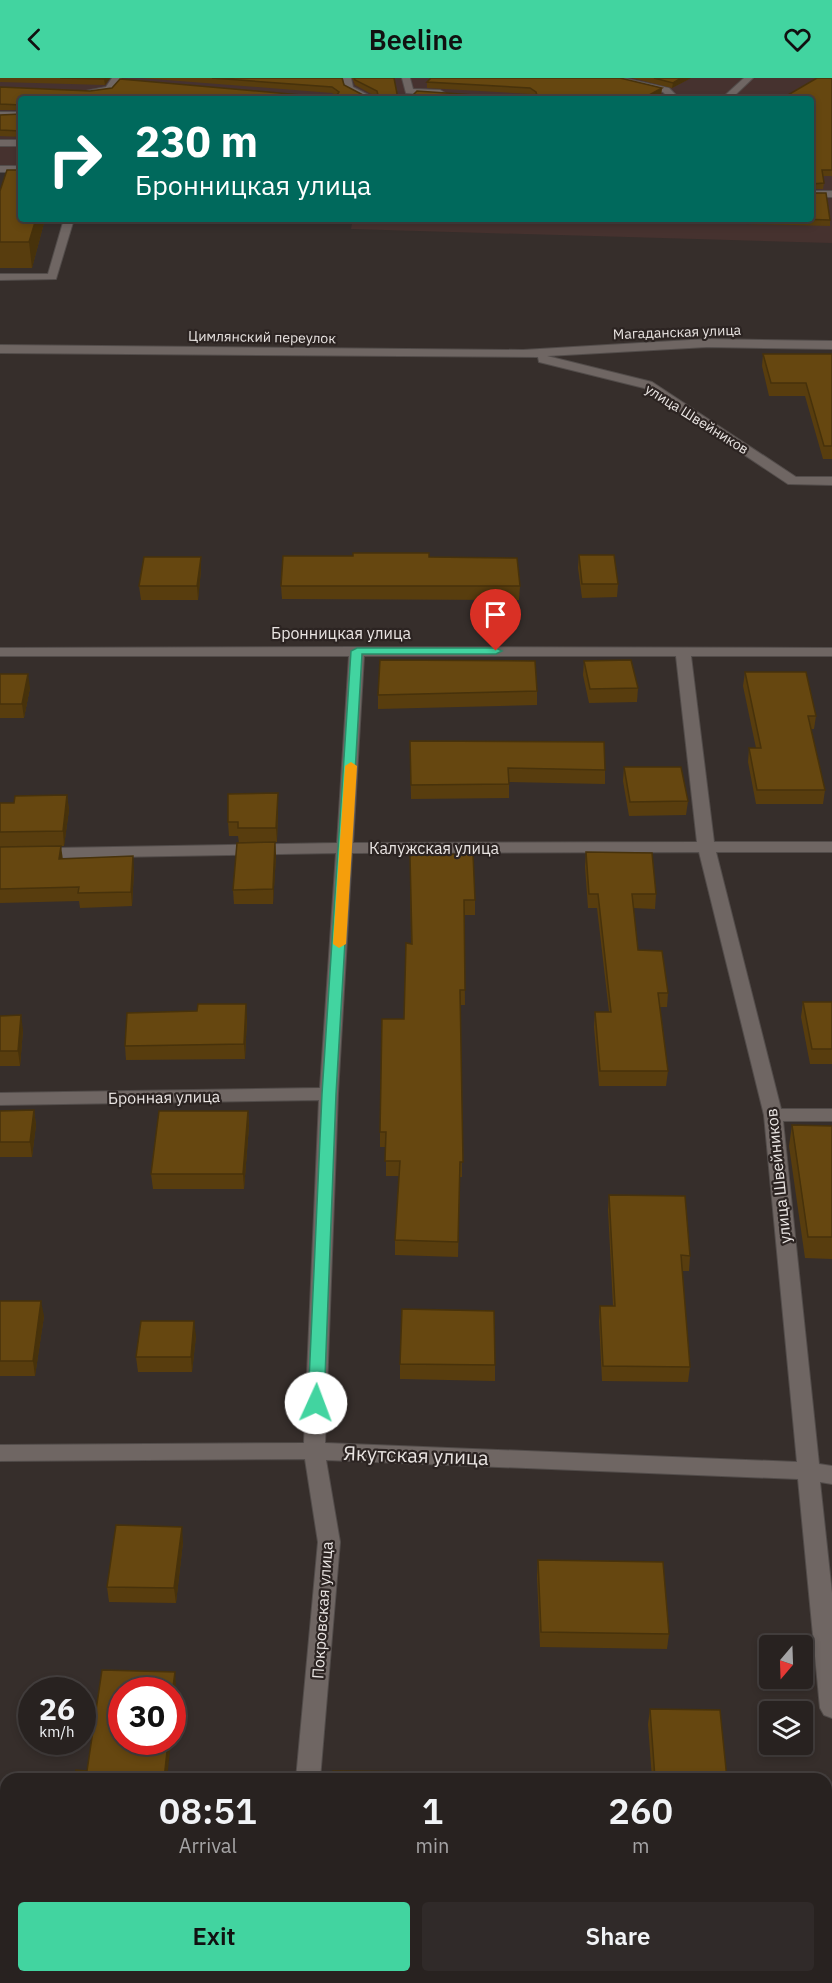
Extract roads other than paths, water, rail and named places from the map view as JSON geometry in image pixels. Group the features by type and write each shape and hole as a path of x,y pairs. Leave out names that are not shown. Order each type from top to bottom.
{"street":[{"name":"Магаданская улица","path":"523,354 707,343 832,345"},
{"name":"Цимлянский переулок","path":"0,349 523,354"},
{"name":"улица Швейников","path":"523,354 648,385 793,481 832,481"},
{"name":"Покровская улица","path":"309,1773 329,1542 314,1451 329,1094 357,651"},
{"name":"улица Швейников","path":"683,651 706,847 773,1115 832,1708"},
{"name":"Бронницкая улица","path":"0,652 832,652"},
{"name":"Калужская улица","path":"0,854 346,848 832,847"},
{"name":"Бронная улица","path":"0,1099 329,1094"},
{"path":"773,1115 832,1115"},
{"name":"Якутская улица","path":"0,1453 314,1451 808,1471 832,1475"}],"lane":[{"path":"80,91 109,89 116,78 128,80"},
{"path":"347,78 349,88 365,96"},
{"path":"406,78 409,91 453,94"},
{"path":"611,78 666,90 672,96"},
{"path":"729,96 749,78"},
{"path":"0,115 18,115"},
{"path":"0,143 18,143"},
{"path":"0,169 18,169"},
{"path":"814,194 832,194"},
{"path":"0,278 52,277 68,222"}]}
